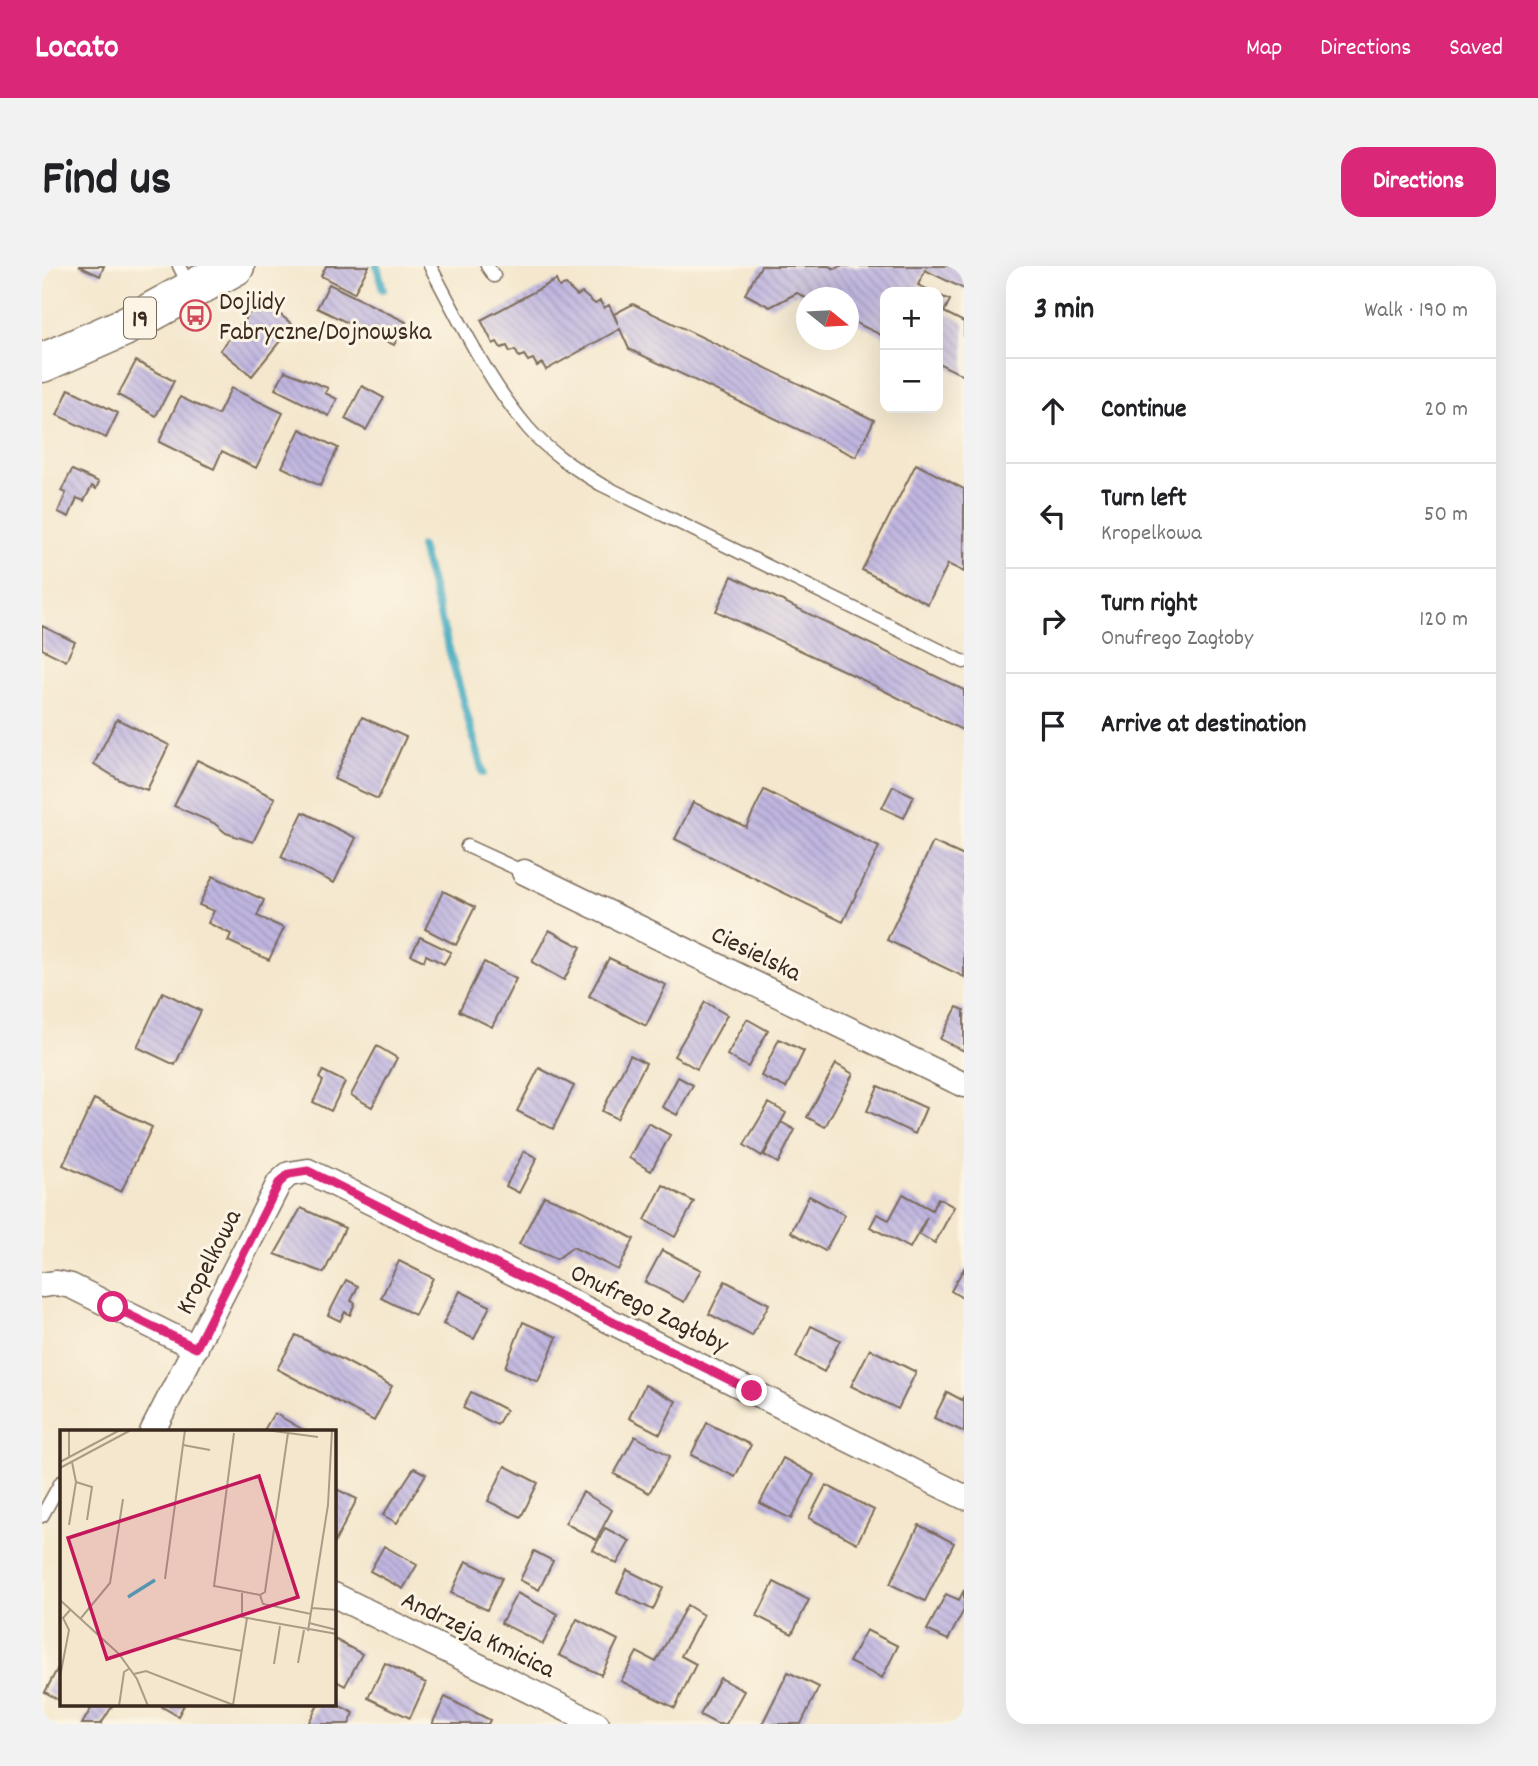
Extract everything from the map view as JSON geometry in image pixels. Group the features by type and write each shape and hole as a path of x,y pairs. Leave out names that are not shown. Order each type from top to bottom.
{"highway":[{"name":"19","path":"42,363 122,328 185,278 235,266"}],"street":[{"name":"Ciesielska","path":"524,872 964,1085"},
{"name":"Kropelkowa","path":"153,1430 279,1183 289,1174 308,1171"},
{"name":"Onufrego Zagłoby","path":"308,1171 964,1497"},
{"path":"42,1285 57,1283 71,1286 196,1348"},
{"name":"Andrzeja Kmicica","path":"336,1596 597,1724"}],"lane":[{"path":"430,266 490,375 528,428 561,460 600,484 964,662"},
{"path":"467,846 524,872"},
{"path":"42,1516 60,1484"}],"building":[{"path":"79,266 104,266 100,276"},
{"path":"326,266 369,266 354,293 321,276"},
{"path":"761,266 829,266 835,269 840,266 964,266 964,289 925,270 918,285 922,287 880,287 880,335 859,324 859,287 796,287 796,294 770,307 745,294"},
{"path":"556,280 559,287 566,285 577,296 582,293 595,304 600,301 604,308 609,305 618,324 614,314 633,304 874,420 856,457 629,349 620,329 546,370 542,363 537,366 533,359 528,361 524,355 519,357 515,350 510,352 507,346 501,348 497,342 493,344 481,320"},
{"path":"329,284 406,322 394,345 317,308"},
{"path":"943,297 950,300 944,312 964,322 964,376 943,366"},
{"path":"261,299 293,325 252,376 220,350"},
{"path":"136,361 174,381 156,416 118,395"},
{"path":"285,371 328,388 325,393 337,399 329,416 275,389"},
{"path":"362,386 384,398 366,430 345,419"},
{"path":"231,388 283,413 256,468 222,451 214,469 159,442 180,397 218,415"},
{"path":"69,389 118,413 106,438 57,415"},
{"path":"300,429 338,448 320,486 282,467"},
{"path":"916,464 964,489 964,572 948,564 928,604 862,570"},
{"path":"72,470 99,482 96,489 92,486 84,501 77,498 69,517 58,512 66,493 61,491"},
{"path":"732,576 964,690 964,731 716,611"},
{"path":"42,626 75,642 66,661 42,649"},
{"path":"362,717 406,737 378,799 334,779"},
{"path":"117,719 169,745 147,790 120,780 94,764"},
{"path":"197,760 275,798 253,842 226,833 214,823 174,806"},
{"path":"893,786 914,796 904,818 882,808"},
{"path":"764,790 879,847 843,922 675,839 693,802 746,827"},
{"path":"303,812 356,838 334,883 281,857"},
{"path":"933,842 964,856 964,977 887,940"},
{"path":"213,876 264,900 257,916 284,928 269,960 228,941 231,934 208,923 214,911 199,905"},
{"path":"443,891 475,907 456,945 425,929"},
{"path":"549,930 581,947 564,980 532,962"},
{"path":"420,937 451,952 444,964 426,955 424,961 411,955"},
{"path":"609,958 666,985 646,1026 589,996"},
{"path":"484,962 516,979 492,1027 459,1011"},
{"path":"163,992 201,1011 175,1065 137,1047"},
{"path":"705,1002 727,1015 697,1069 674,1056"},
{"path":"957,1007 964,1010 964,1051 940,1039"},
{"path":"747,1019 768,1031 748,1067 727,1055"},
{"path":"779,1039 804,1051 786,1088 761,1076"},
{"path":"377,1046 397,1058 372,1107 351,1095"},
{"path":"630,1055 646,1063 617,1119 602,1111"},
{"path":"836,1064 853,1074 825,1127 807,1117"},
{"path":"539,1068 574,1086 553,1129 517,1111"},
{"path":"323,1071 345,1082 331,1111 313,1102 323,1081 319,1078"},
{"path":"678,1077 693,1085 677,1115 662,1107"},
{"path":"878,1086 926,1108 915,1134 867,1111"},
{"path":"94,1099 152,1127 121,1192 63,1165"},
{"path":"769,1103 786,1113 762,1156 744,1145"},
{"path":"781,1122 795,1130 778,1163 764,1155"},
{"path":"648,1123 670,1135 651,1171 629,1158"},
{"path":"524,1151 537,1158 519,1193 506,1186"},
{"path":"663,1185 694,1202 675,1237 645,1220"},
{"path":"903,1194 932,1210 938,1198 954,1207 935,1243 919,1234 927,1217 910,1248 870,1227 877,1214 889,1220"},
{"path":"544,1196 583,1211 634,1239 618,1270 573,1247 557,1259 519,1244"},
{"path":"809,1196 845,1215 825,1251 791,1232"},
{"path":"301,1208 345,1228 324,1273 275,1254"},
{"path":"662,1250 701,1270 684,1302 645,1282"},
{"path":"399,1261 433,1278 415,1315 381,1298"},
{"path":"964,1268 964,1299 951,1291"},
{"path":"346,1280 358,1286 351,1301 355,1303 350,1315 345,1312 340,1321 328,1315"},
{"path":"725,1281 769,1304 752,1336 709,1314"},
{"path":"460,1291 490,1306 474,1339 443,1324"},
{"path":"523,1322 557,1337 538,1382 505,1367"},
{"path":"811,1326 840,1340 824,1372 796,1357"},
{"path":"296,1335 392,1386 374,1421 277,1369"},
{"path":"870,1349 916,1372 898,1409 851,1386"},
{"path":"645,1385 676,1401 660,1434 629,1418"},
{"path":"471,1392 506,1410 497,1425 463,1408"},
{"path":"947,1392 962,1400 964,1395 964,1432 934,1418"},
{"path":"274,1413 304,1430 264,1430"},
{"path":"707,1423 751,1445 735,1477 691,1455"},
{"path":"635,1436 670,1456 649,1493 614,1474"},
{"path":"783,1458 814,1475 791,1519 760,1503"},
{"path":"505,1466 538,1483 521,1517 488,1501"},
{"path":"414,1468 426,1474 397,1523 383,1515"},
{"path":"826,1485 874,1510 857,1543 809,1518"},
{"path":"336,1489 357,1499 336,1540"},
{"path":"583,1492 612,1510 596,1540 565,1523"},
{"path":"919,1525 954,1543 925,1601 890,1584"},
{"path":"605,1528 630,1541 617,1564 593,1550"},
{"path":"384,1546 417,1565 403,1589 370,1571"},
{"path":"534,1551 553,1561 539,1590 520,1580"},
{"path":"466,1561 502,1578 487,1610 451,1593"},
{"path":"627,1570 663,1588 653,1610 617,1592"},
{"path":"774,1582 809,1600 792,1634 757,1616"},
{"path":"964,1590 964,1610 948,1640 927,1630 946,1594 959,1600"},
{"path":"517,1593 558,1614 543,1644 501,1623"},
{"path":"687,1605 703,1615 681,1656 696,1664 675,1708 621,1681 637,1652 656,1662"},
{"path":"577,1619 618,1640 601,1675 559,1655"},
{"path":"866,1630 898,1646 882,1678 849,1662"},
{"path":"336,1640 362,1654 345,1686 336,1681"},
{"path":"385,1663 426,1683 410,1718 368,1698"},
{"path":"60,1664 60,1700 45,1692"},
{"path":"788,1672 819,1687 801,1724 762,1724"},
{"path":"720,1678 744,1691 726,1724 717,1724 700,1715"},
{"path":"445,1697 490,1720 488,1724 432,1724"},
{"path":"336,1704 354,1713 349,1724 308,1724 317,1706"},
{"path":"92,1706 112,1706 101,1724 82,1724"},
{"path":"161,1706 183,1706 178,1716"}],"waterway":[{"path":"377,266 383,289"},
{"path":"421,547 483,773"}],"place":[{"name":"Dojlidy Fabryczne/Dojnowska","path":"196,315"}],"route":[{"path":"113,1307 196,1348 279,1183 289,1174 308,1171 752,1391"}]}
